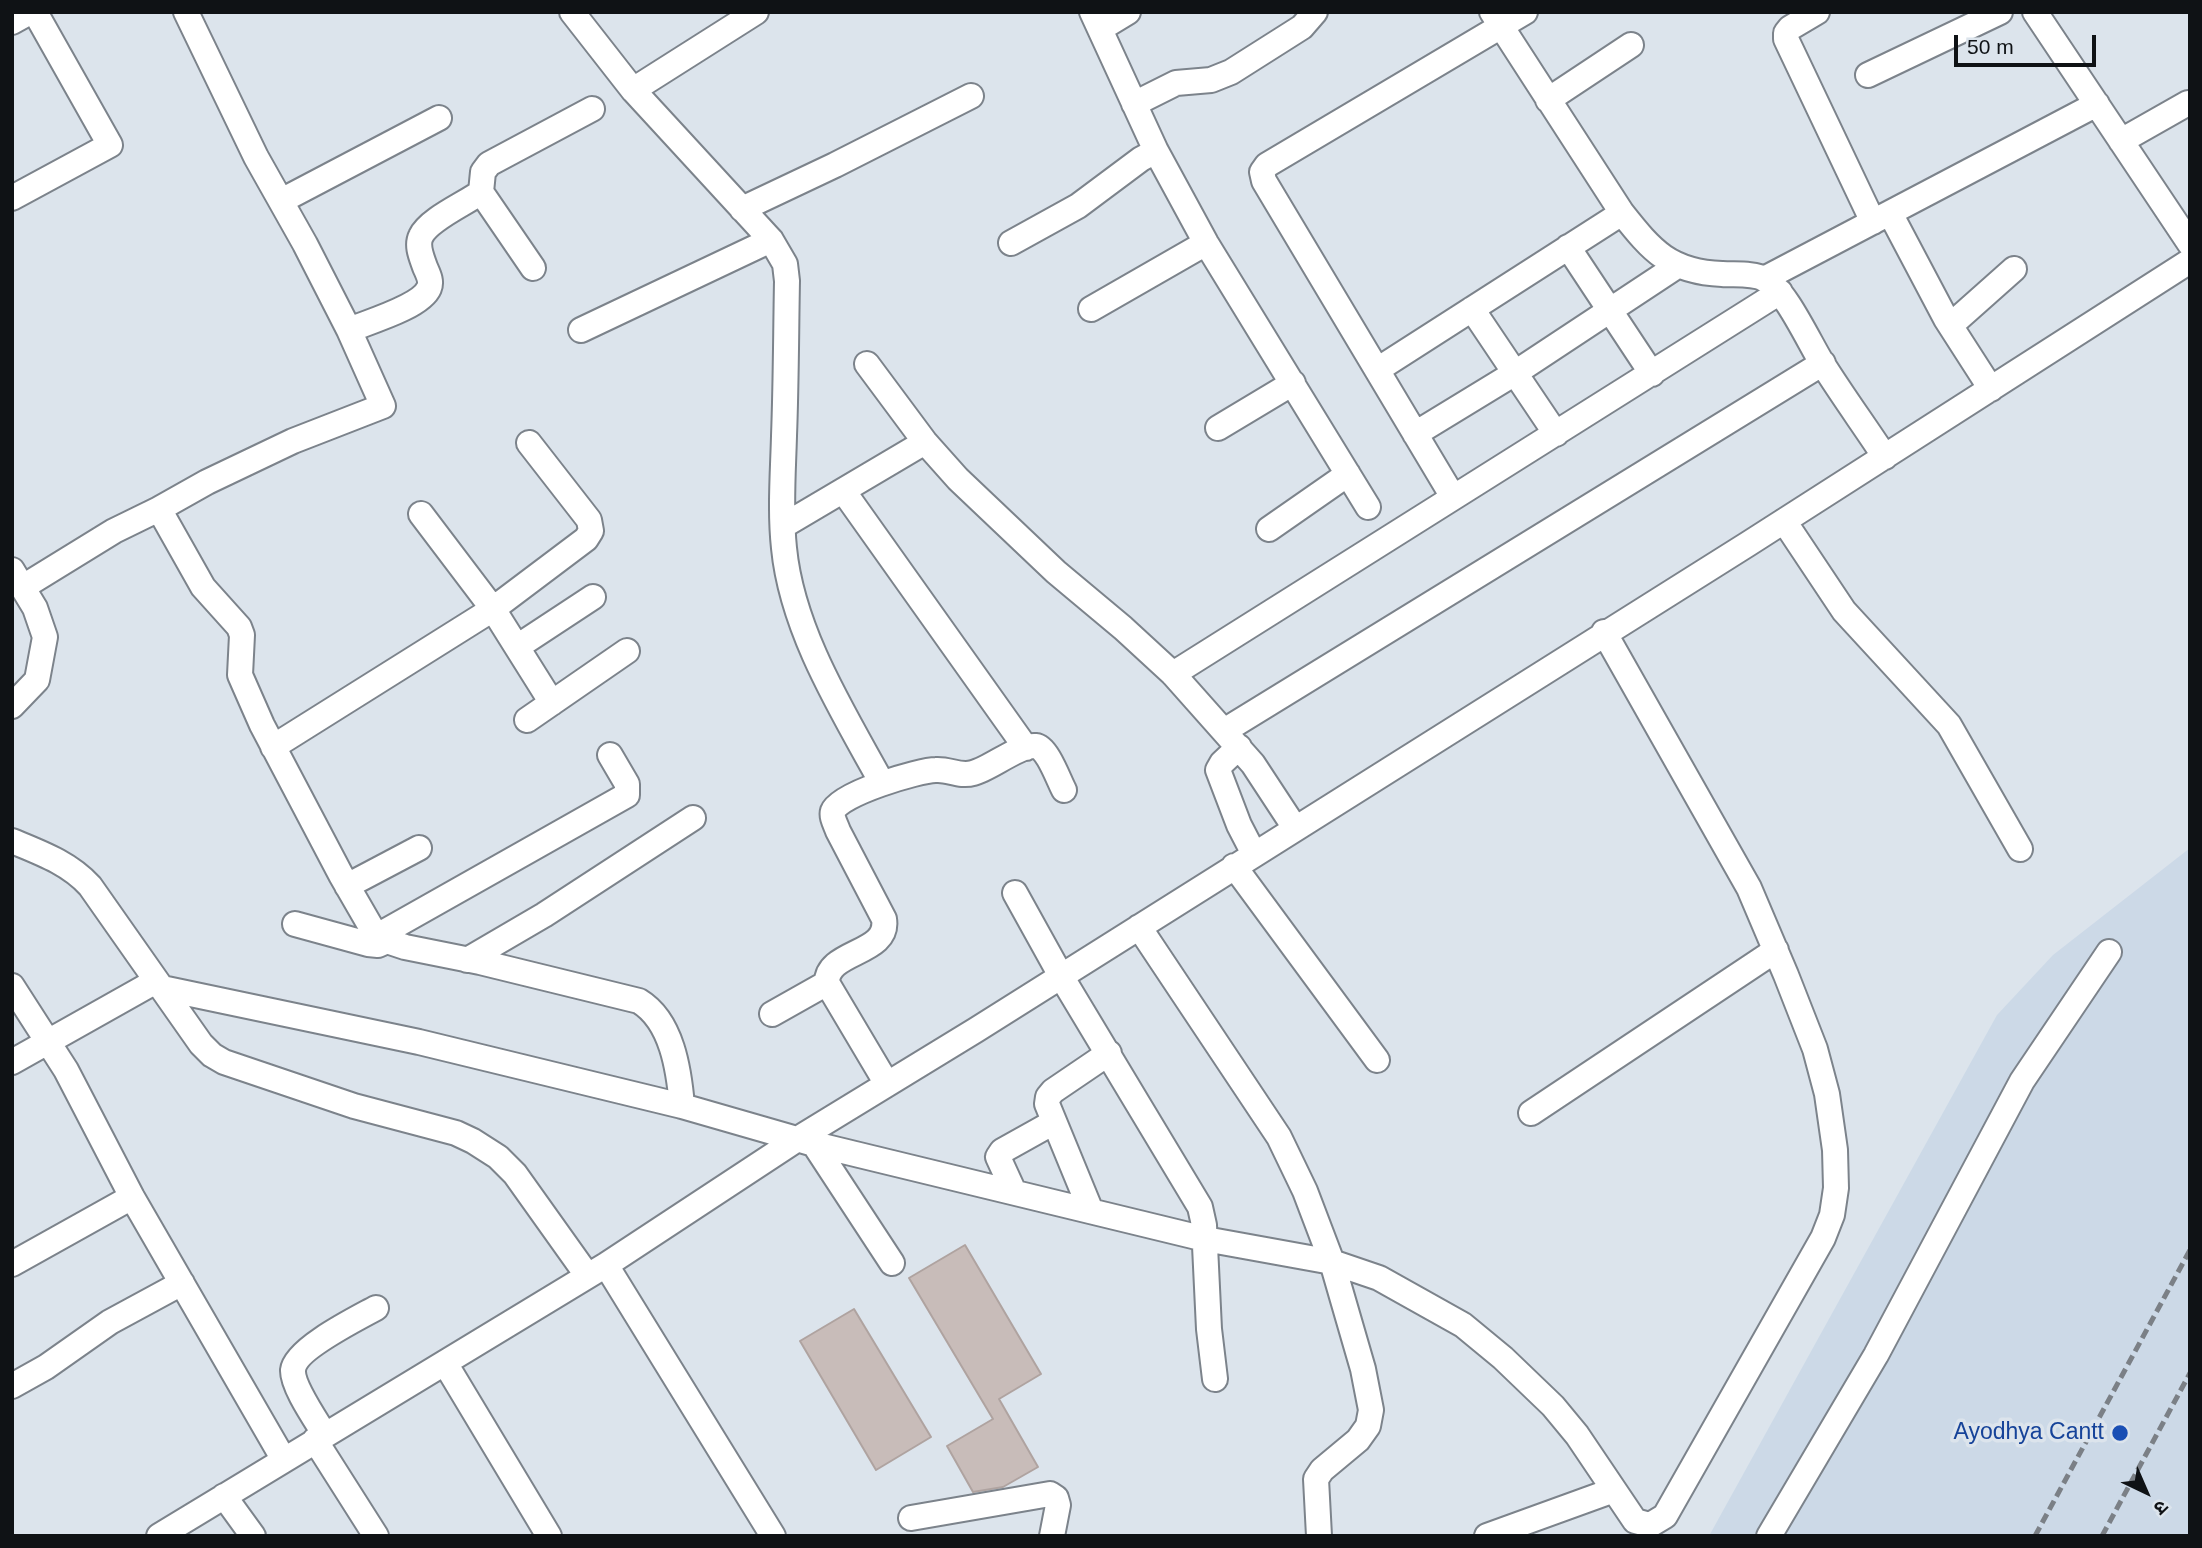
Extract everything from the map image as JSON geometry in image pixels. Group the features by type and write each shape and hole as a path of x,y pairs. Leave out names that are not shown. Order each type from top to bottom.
{"street":[{"path":"12,22 32,12 110,145 12,198"},
{"path":"12,706 37,680 45,638 35,608 18,579 293,441 383,406 349,330 256,157 186,12"},
{"path":"572,12 633,90 771,240 785,264 787,281 782,494 784,550 792,590 811,645 831,692 882,783"},
{"path":"633,90 756,12"},
{"path":"1128,12 1096,21 1156,151 1206,243 1368,507"},
{"path":"1134,104 1176,83 1211,80 1231,72 1301,27 1315,12"},
{"path":"1453,497 1264,181 1262,172 1267,165 1497,20 1525,12"},
{"path":"1817,12 1790,28 1786,39 1882,218 1991,389"},
{"path":"1868,75 2000,12"},
{"path":"2035,12 2190,244"},
{"path":"1497,20 1622,213 1646,243 1662,258 1677,266 1701,274 1746,275 1772,285 1885,457"},
{"path":"1548,100 1631,45"},
{"path":"742,209 971,96"},
{"path":"2121,141 2188,103"},
{"path":"1172,674 1653,374 1772,285 1882,218 2096,104"},
{"path":"533,268 481,192 483,172 489,164 592,109"},
{"path":"281,201 439,118"},
{"path":"1011,243 1078,206 1140,159 1156,151"},
{"path":"349,330 413,303 424,295 430,287 430,279 418,243 421,234 430,225 481,192"},
{"path":"1377,370 1622,213"},
{"path":"581,330 771,240"},
{"path":"1091,309 1206,243"},
{"path":"1568,247 1653,374"},
{"path":"159,1536 805,1142 887,1084 1784,521 2190,261"},
{"path":"1415,434 1515,373 1677,266"},
{"path":"1951,325 2014,269"},
{"path":"1472,309 1556,433"},
{"path":"1377,1060 1244,860 1239,825 1219,770 1231,739 1823,363"},
{"path":"867,365 925,442 958,479 1023,542 1172,674 1253,764 1295,828"},
{"path":"1219,428 1293,383"},
{"path":"783,526 925,442"},
{"path":"273,747 493,608 586,540 591,531 589,520 529,443"},
{"path":"1269,529 1348,474"},
{"path":"844,492 1026,748"},
{"path":"159,509 198,579 239,627 242,635 240,676 273,747 371,927 383,938 405,947 639,1001 651,1009 666,1032 680,1079 682,1106"},
{"path":"421,514 493,608 552,703"},
{"path":"1784,521 1844,611 1949,725 2020,849"},
{"path":"517,647 593,597"},
{"path":"12,1062 159,984 419,1042 682,1106 805,1142 1205,1239 1332,1262 1379,1278 1463,1325 1503,1358 1553,1406 1577,1435 1635,1521 1651,1531 1665,1516 1823,1238 1832,1215 1836,1188 1835,1150 1827,1094 1815,1049 1749,888 1604,632"},
{"path":"527,720 627,651"},
{"path":"887,1084 827,983 827,974 832,967 872,944 885,928 884,919 833,817 833,810 839,803 882,783 934,770 966,775 1035,746 1042,748 1064,790"},
{"path":"295,924 379,945 383,938 627,795 627,784 610,755"},
{"path":"467,960 544,915 693,818"},
{"path":"12,841 55,859 78,873 90,886 201,1044 212,1055 224,1062 354,1106 456,1133 473,1140 498,1157 596,1270 773,1536"},
{"path":"347,886 419,848"},
{"path":"1015,893 1061,976 1200,1207 1205,1225 1209,1329 1215,1379"},
{"path":"1139,927 1279,1138 1305,1191 1332,1262 1363,1369 1371,1410 1368,1426 1358,1440 1322,1470 1316,1479 1319,1536"},
{"path":"1531,1113 1776,950"},
{"path":"1769,1536 1876,1355 2022,1081 2109,952"},
{"path":"772,1014 827,983"},
{"path":"12,987 66,1070 132,1197 284,1460"},
{"path":"1091,1211 1047,1104 1048,1097 1109,1053"},
{"path":"1014,1192 998,1157 1002,1151 1054,1122"},
{"path":"805,1142 892,1263"},
{"path":"12,1264 132,1197"},
{"path":"12,1386 46,1367 110,1322 182,1283"},
{"path":"376,1308 307,1350 293,1371 320,1438 376,1536"},
{"path":"445,1363 550,1536"},
{"path":"1487,1536 1614,1490"},
{"path":"911,1518 1050,1494 1056,1498 1058,1505 1052,1536"},
{"path":"224,1496 253,1536"}],"shaded area":[{"name":"Ayodhya Cantt","path":"2190,848 2190,1536 1709,1536 1997,1015 2053,955"}],"building":[{"path":"965,1245 1041,1374 999,1399 1038,1467 1003,1487 973,1492 947,1446 993,1419 909,1278"},
{"path":"854,1309 931,1437 876,1470 800,1341"}],"railway":[{"path":"2035,1536 2190,1250"},
{"path":"2102,1536 2190,1373"}],"place":[{"name":"Ayodhya Cantt","path":"2120,1433"}]}
